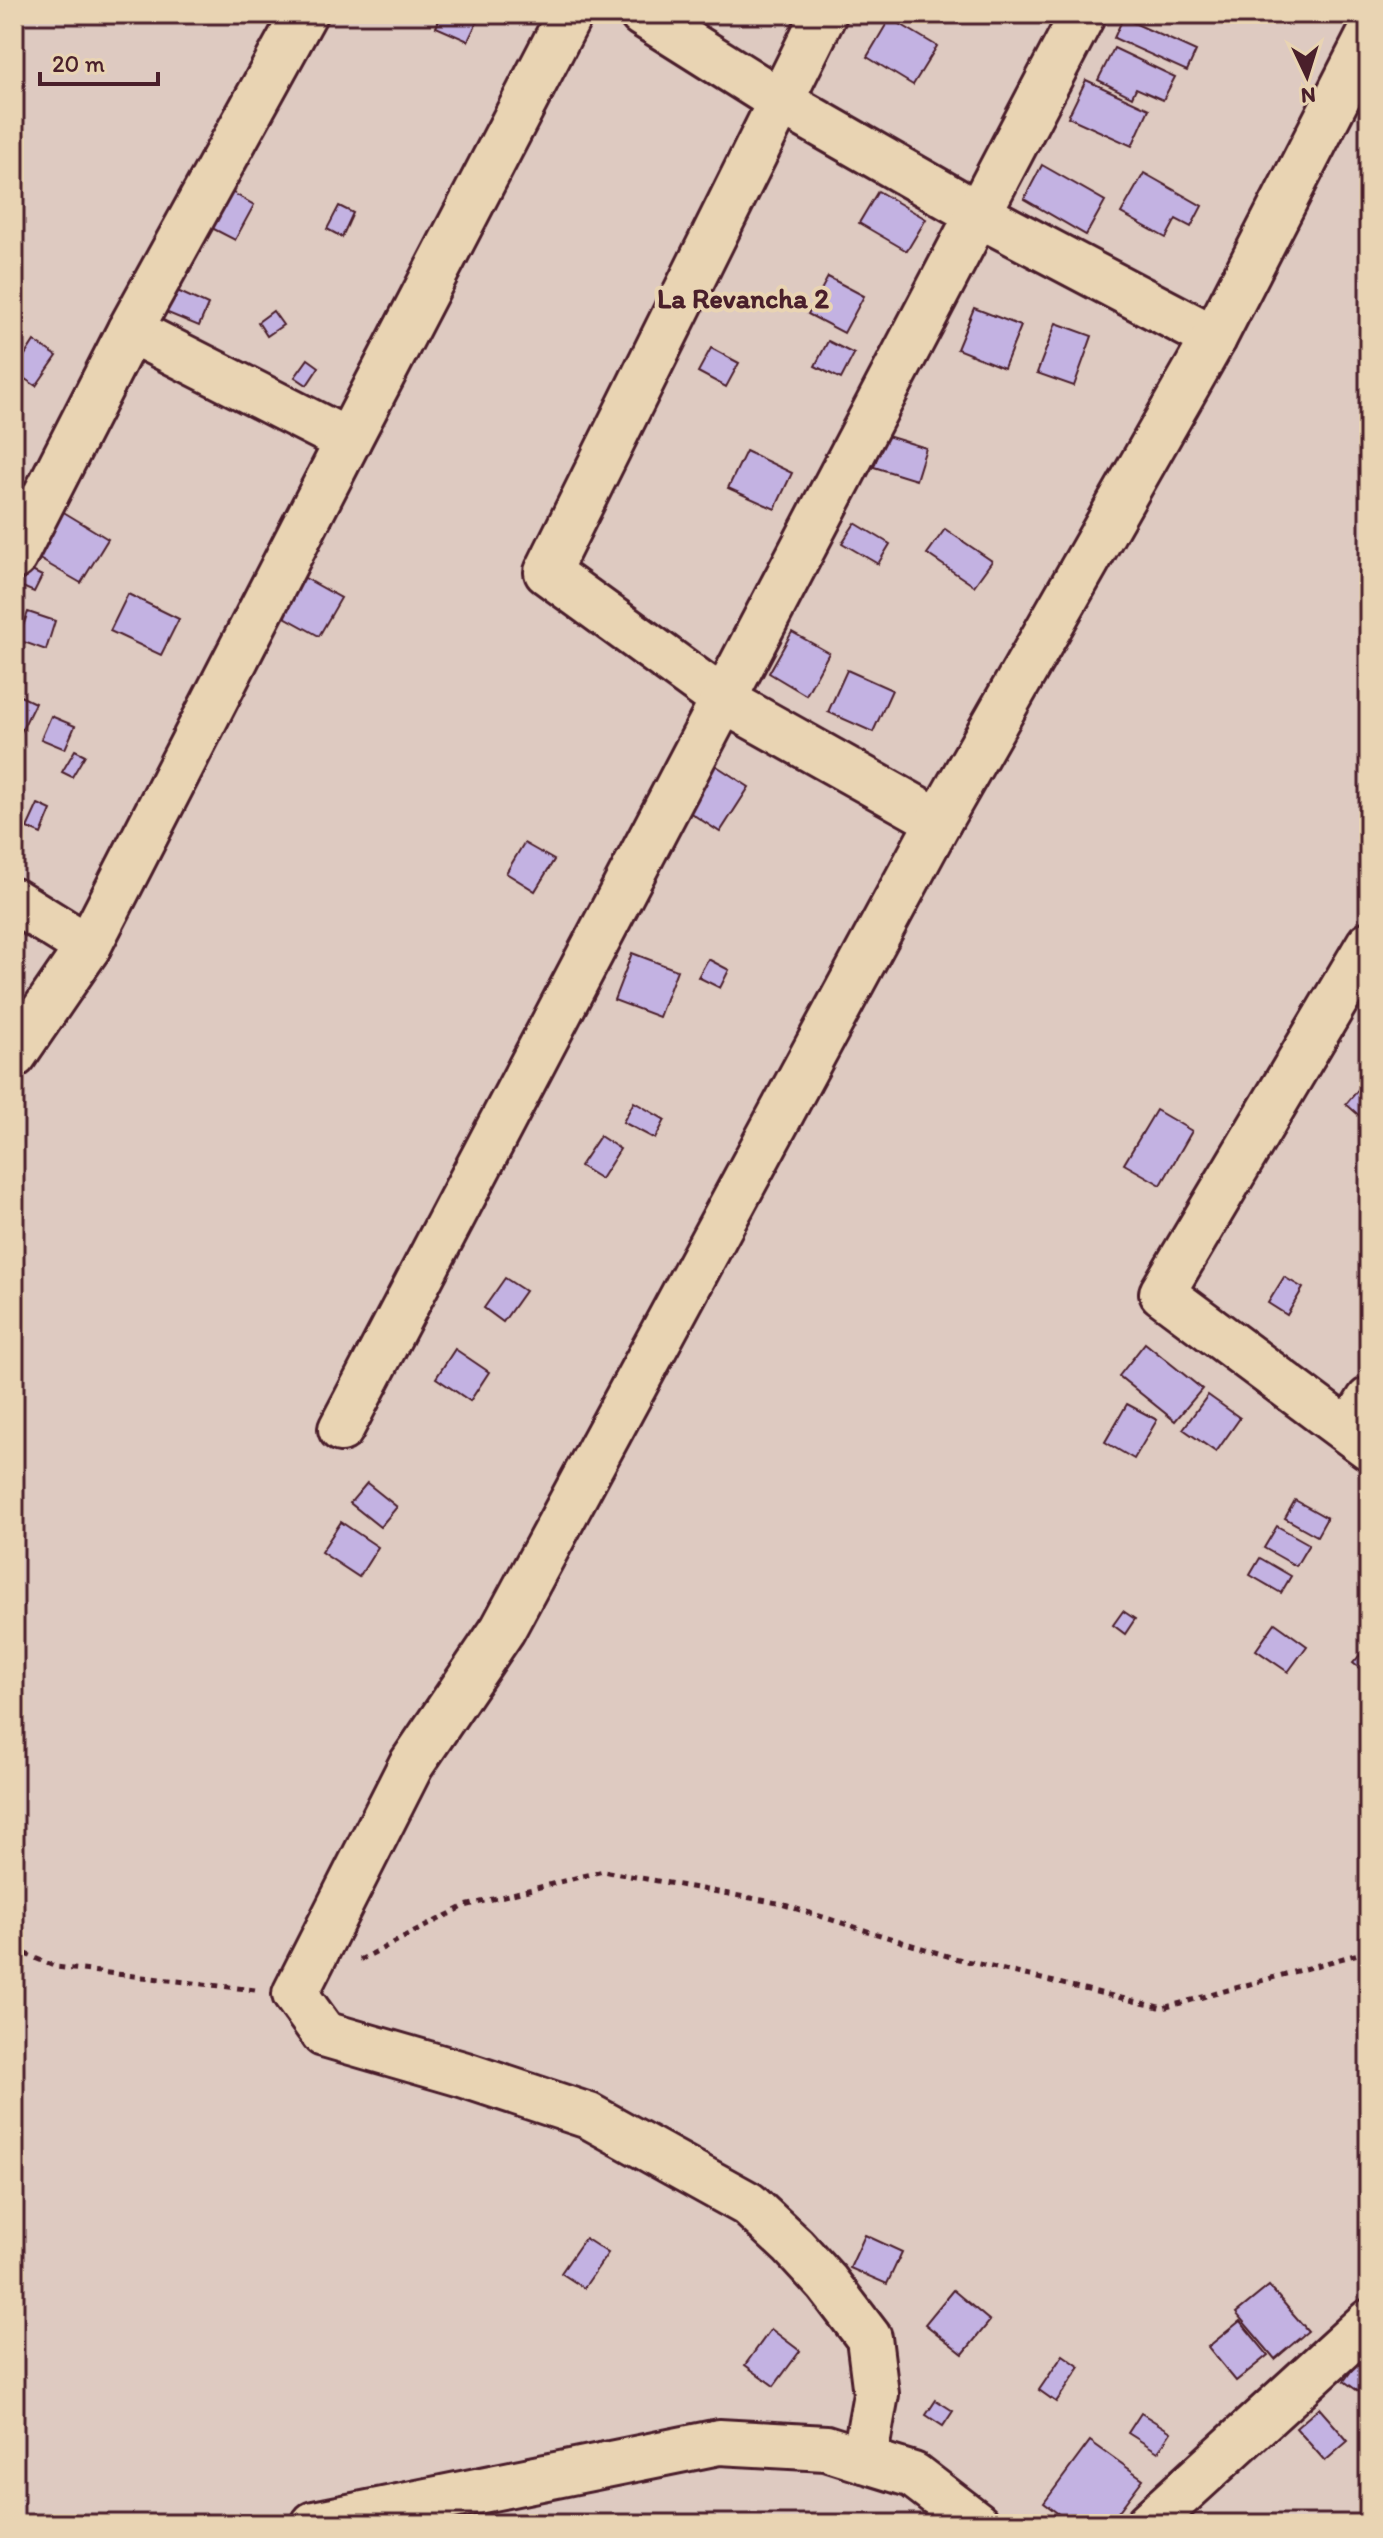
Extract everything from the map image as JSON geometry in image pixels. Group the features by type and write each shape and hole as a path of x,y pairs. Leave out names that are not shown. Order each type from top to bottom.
{"street":[{"path":"14,557 130,330 304,14"},
{"path":"14,1055 88,947 570,14"},
{"path":"642,14 780,101 978,214 1214,338"},
{"path":"824,14 547,572 723,700 939,821"},
{"path":"341,1429 1083,14"},
{"path":"864,2460 876,2394 869,2338 827,2283 748,2204 589,2116 462,2074 324,2034 295,1994 411,1765 503,1629 939,821 1214,338 1369,36"},
{"path":"130,330 348,441"},
{"path":"14,901 88,947"},
{"path":"1363,1426 1162,1293 1369,944"},
{"path":"1148,2524 1369,2322"},
{"path":"314,2524 719,2442 826,2448 913,2475 977,2524"}],"path":[{"path":"352,1965 465,1906 603,1871 778,1903 954,1958 1163,2008 1369,1951"},
{"path":"14,1949 56,1967 295,1994"}],"building":[{"path":"442,14 464,14 478,20 468,41 436,27"},
{"path":"890,18 937,46 913,85 867,57"},
{"path":"1123,18 1196,51 1187,71 1114,38"},
{"path":"1114,48 1175,77 1163,100 1136,88 1132,97 1098,80"},
{"path":"1086,80 1149,109 1132,146 1068,117"},
{"path":"1042,165 1105,201 1086,235 1024,199"},
{"path":"1144,173 1202,206 1191,227 1176,219 1166,238 1121,213"},
{"path":"228,190 254,205 235,240 208,226"},
{"path":"878,191 926,219 907,251 859,223"},
{"path":"339,206 353,213 342,237 327,229"},
{"path":"828,277 864,296 844,333 808,314"},
{"path":"173,289 208,305 199,326 163,311"},
{"path":"974,308 1021,326 1004,368 957,349"},
{"path":"273,311 283,325 267,336 258,322"},
{"path":"1056,323 1092,336 1074,386 1037,373"},
{"path":"34,341 57,356 36,386 14,372"},
{"path":"828,341 854,354 841,379 815,366"},
{"path":"711,348 739,363 726,387 698,372"},
{"path":"308,359 319,367 307,385 295,377"},
{"path":"884,435 926,448 916,480 874,467"},
{"path":"746,451 792,473 775,509 728,488"},
{"path":"57,508 108,539 81,583 29,553"},
{"path":"855,523 890,544 878,564 842,543"},
{"path":"945,529 992,561 974,586 927,554"},
{"path":"28,569 42,576 34,592 20,586"},
{"path":"296,573 341,598 319,636 274,611"},
{"path":"128,594 179,619 161,655 110,631"},
{"path":"28,612 55,621 46,650 18,640"},
{"path":"792,632 829,653 806,695 769,673"},
{"path":"847,670 892,690 873,732 828,712"},
{"path":"14,693 35,703 18,738 14,736"},
{"path":"51,716 75,726 65,749 41,739"},
{"path":"75,750 85,755 72,777 62,772"},
{"path":"715,765 749,787 720,832 686,810"},
{"path":"38,804 51,810 41,834 27,828"},
{"path":"524,843 554,860 535,891 506,873"},
{"path":"632,953 677,970 659,1017 614,1000"},
{"path":"708,959 729,970 720,988 698,977"},
{"path":"1369,1079 1369,1124 1346,1104"},
{"path":"634,1102 665,1120 655,1139 623,1122"},
{"path":"1156,1110 1192,1131 1161,1185 1124,1164"},
{"path":"600,1136 620,1149 601,1179 580,1166"},
{"path":"1284,1277 1303,1288 1287,1315 1268,1303"},
{"path":"505,1278 525,1291 503,1322 484,1308"},
{"path":"1145,1343 1202,1389 1175,1421 1119,1376"},
{"path":"455,1349 489,1372 470,1401 436,1378"},
{"path":"1208,1395 1240,1418 1216,1452 1183,1429"},
{"path":"1127,1404 1157,1420 1134,1459 1105,1442"},
{"path":"367,1483 397,1507 380,1527 350,1503"},
{"path":"1295,1500 1327,1518 1317,1536 1285,1518"},
{"path":"341,1522 378,1547 359,1577 321,1552"},
{"path":"1277,1526 1309,1544 1296,1566 1264,1548"},
{"path":"1260,1558 1291,1576 1281,1593 1250,1575"},
{"path":"1123,1611 1135,1619 1125,1634 1113,1625"},
{"path":"1275,1623 1307,1646 1288,1672 1256,1650"},
{"path":"1365,1649 1369,1652 1369,1676 1353,1663"},
{"path":"865,2235 902,2252 887,2284 850,2268"},
{"path":"585,2238 608,2253 584,2288 561,2273"},
{"path":"1269,2286 1308,2331 1275,2359 1236,2313"},
{"path":"953,2290 990,2321 963,2354 925,2324"},
{"path":"1240,2321 1268,2355 1236,2381 1208,2347"},
{"path":"771,2329 800,2351 774,2386 745,2365"},
{"path":"1364,2353 1369,2356 1369,2399 1344,2381"},
{"path":"1063,2355 1080,2367 1056,2402 1039,2390"},
{"path":"936,2400 953,2411 943,2426 926,2415"},
{"path":"1319,2408 1348,2441 1325,2461 1296,2428"},
{"path":"1141,2413 1171,2432 1158,2452 1128,2433"},
{"path":"1090,2441 1143,2479 1109,2524 1072,2524 1044,2503"}],"district":[{"name":"La Revancha 2","path":"743,298"}]}
